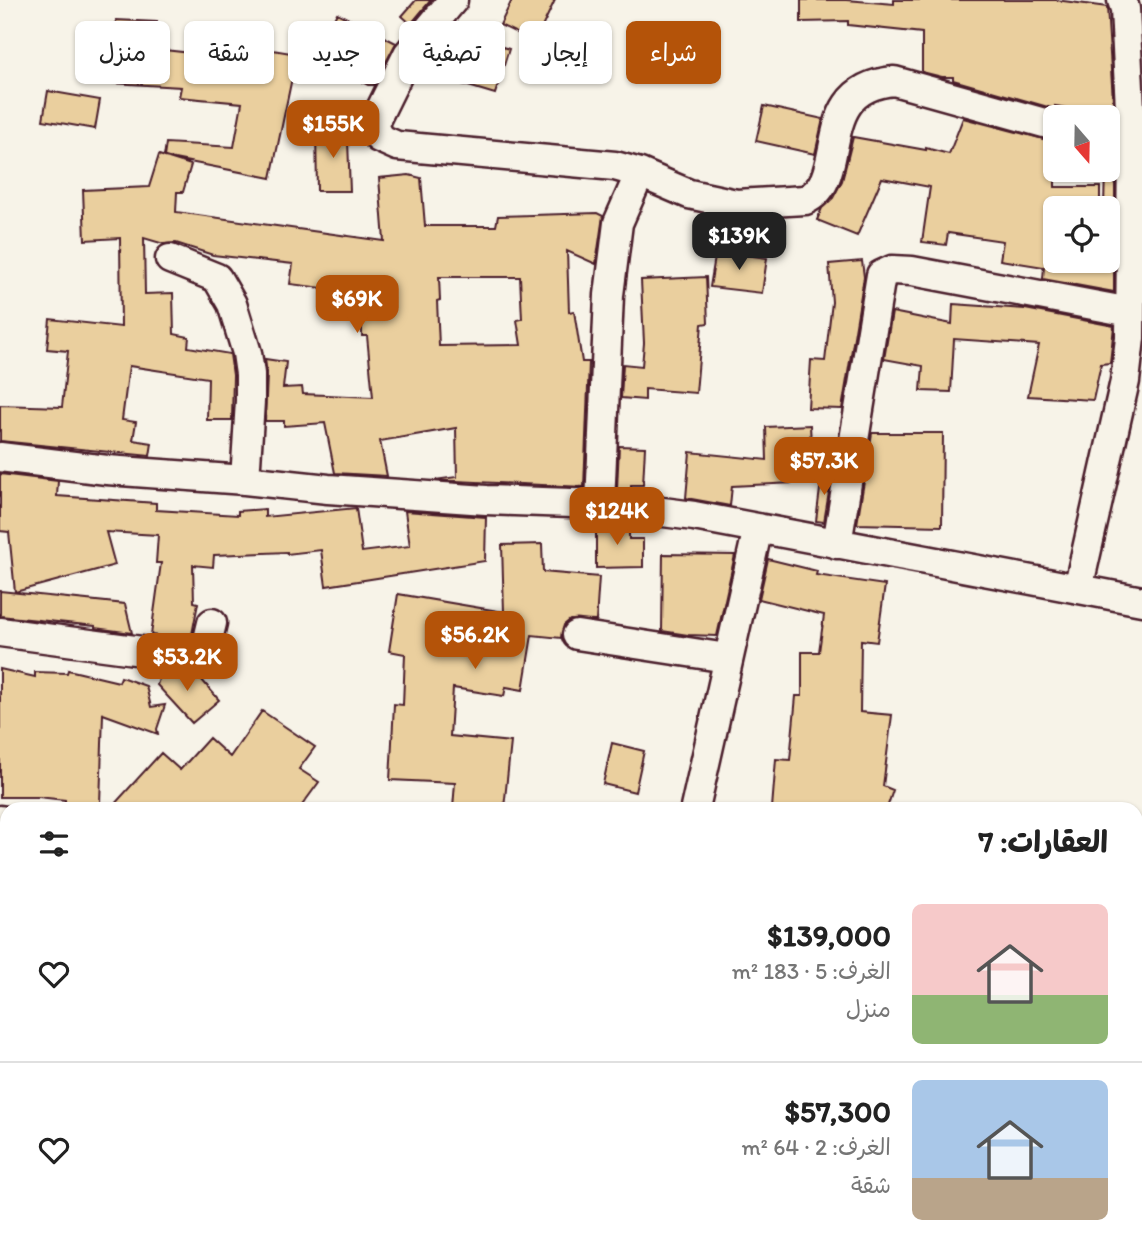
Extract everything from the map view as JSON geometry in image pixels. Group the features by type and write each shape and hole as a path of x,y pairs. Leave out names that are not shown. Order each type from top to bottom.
{"street":[{"path":"453,0 408,54 398,71 373,125 379,138 397,146 615,166 640,173 689,194 736,204 805,200 814,197 827,174 839,118 860,89 878,82 894,81 1043,123"},
{"path":"1079,589 1125,381 1136,349 1130,312 1120,144 1122,0"},
{"path":"600,504 610,295 618,223 640,173"},
{"path":"170,259 217,278 232,304 247,353 250,374 245,480"},
{"path":"837,544 881,275 892,270 912,271 1130,312"},
{"path":"0,457 107,470 328,489 486,500 600,504 694,516 1142,601"},
{"path":"696,802 758,528"},
{"path":"0,632 187,657 205,652 212,623"},
{"path":"577,635 727,659"}],"building":[{"path":"416,0 431,0 414,21 408,21 402,16"},
{"path":"512,0 555,0 545,21 519,21 519,34 505,27 505,21 502,21"},
{"path":"801,0 894,4 894,0 1056,0 1107,7 1113,105 1043,106 953,80 953,77 922,72 922,33 848,25 848,21 801,22"},
{"path":"337,13 353,21 333,21"},
{"path":"385,37 396,43 385,64"},
{"path":"274,50 288,52 288,84 291,84 271,178 164,157 166,143 234,147 242,103 179,97 181,87 130,84 170,84 170,51 184,52 184,84 274,84"},
{"path":"462,84 498,84 495,94"},
{"path":"48,91 100,100 95,129 43,120"},
{"path":"764,106 823,119 815,154 756,141"},
{"path":"963,118 1043,139 1043,182 1055,182 1055,187 1100,187 1100,196 1043,196 1043,267 1000,260 1003,241 948,233 946,245 922,242 930,187 882,178 857,236 817,220 822,208 833,198 842,181 853,137 949,154"},
{"path":"316,130 353,130 348,141 350,191 317,191"},
{"path":"159,155 191,165 183,192 177,192 176,212 384,241 379,178 409,175 421,178 425,226 496,226 498,216 597,213 603,216 596,264 567,251 569,312 574,311 582,362 589,362 584,487 435,480 457,477 456,428 380,441 387,476 335,473 325,423 284,426 284,421 265,421 265,359 286,362 283,388 302,387 303,394 373,397 367,336 362,336 362,293 290,284 293,264 213,255 176,243 164,244 144,238 145,294 173,293 174,334 189,337 188,347 230,354 233,375 232,420 207,420 208,378 129,366 122,420 136,422 133,440 152,443 150,456 0,441 0,405 62,407 68,351 47,349 50,319 121,327 120,238 85,240 83,190 149,187","holes":["439,277 520,277 522,319 517,320 521,345 439,346"]},
{"path":"1105,182 1115,182 1115,196 1104,196"},
{"path":"716,251 767,258 762,293 710,287"},
{"path":"862,261 864,277 842,409 808,408 811,360 825,361 832,302 829,264"},
{"path":"1044,273 1114,273 1114,292 1043,279"},
{"path":"706,277 708,323 702,324 696,393 645,389 645,400 621,398 623,364 642,366 644,343 641,280"},
{"path":"953,304 1025,309 1114,326 1110,363 1101,364 1093,400 1028,396 1039,345 954,339 951,392 921,391 923,366 884,359 892,312 952,324"},
{"path":"810,425 813,482 732,486 730,506 686,498 690,452 767,460 766,427"},
{"path":"872,433 943,433 942,526 857,524"},
{"path":"619,446 645,447 643,485 631,485 631,491 617,489"},
{"path":"822,473 832,474 824,522 816,521"},
{"path":"0,474 58,481 57,496 156,503 156,510 238,515 238,511 265,509 265,517 356,508 362,552 410,546 405,511 486,517 485,561 326,586 321,550 287,554 214,555 213,567 193,565 194,602 198,603 191,640 151,635 161,563 156,563 158,535 106,532 115,565 15,592 9,532 0,531"},
{"path":"596,521 629,524 629,539 643,539 643,567 596,568"},
{"path":"542,544 543,572 599,577 596,621 570,620 564,625 561,638 532,635 523,690 506,687 504,696 453,688 450,736 511,742 505,802 453,802 455,783 390,780 394,704 403,705 405,654 389,651 398,594 504,612 502,545"},
{"path":"663,554 735,555 717,636 662,631"},
{"path":"768,559 817,571 816,575 885,585 877,642 861,640 860,712 892,715 883,786 893,790 889,802 772,802 776,759 790,760 796,696 802,696 802,652 819,652 824,615 759,599"},
{"path":"0,591 125,604 132,633 95,626 0,616"},
{"path":"0,669 35,677 35,672 67,673 68,670 119,682 121,677 146,686 151,707 165,705 157,729 158,734 103,714 100,802 0,797"},
{"path":"162,670 196,673 219,700 192,723 157,685"},
{"path":"262,711 315,747 299,769 319,782 304,802 116,802 161,753 180,770 209,738 230,757"},
{"path":"612,743 644,751 635,792 603,784"}]}
